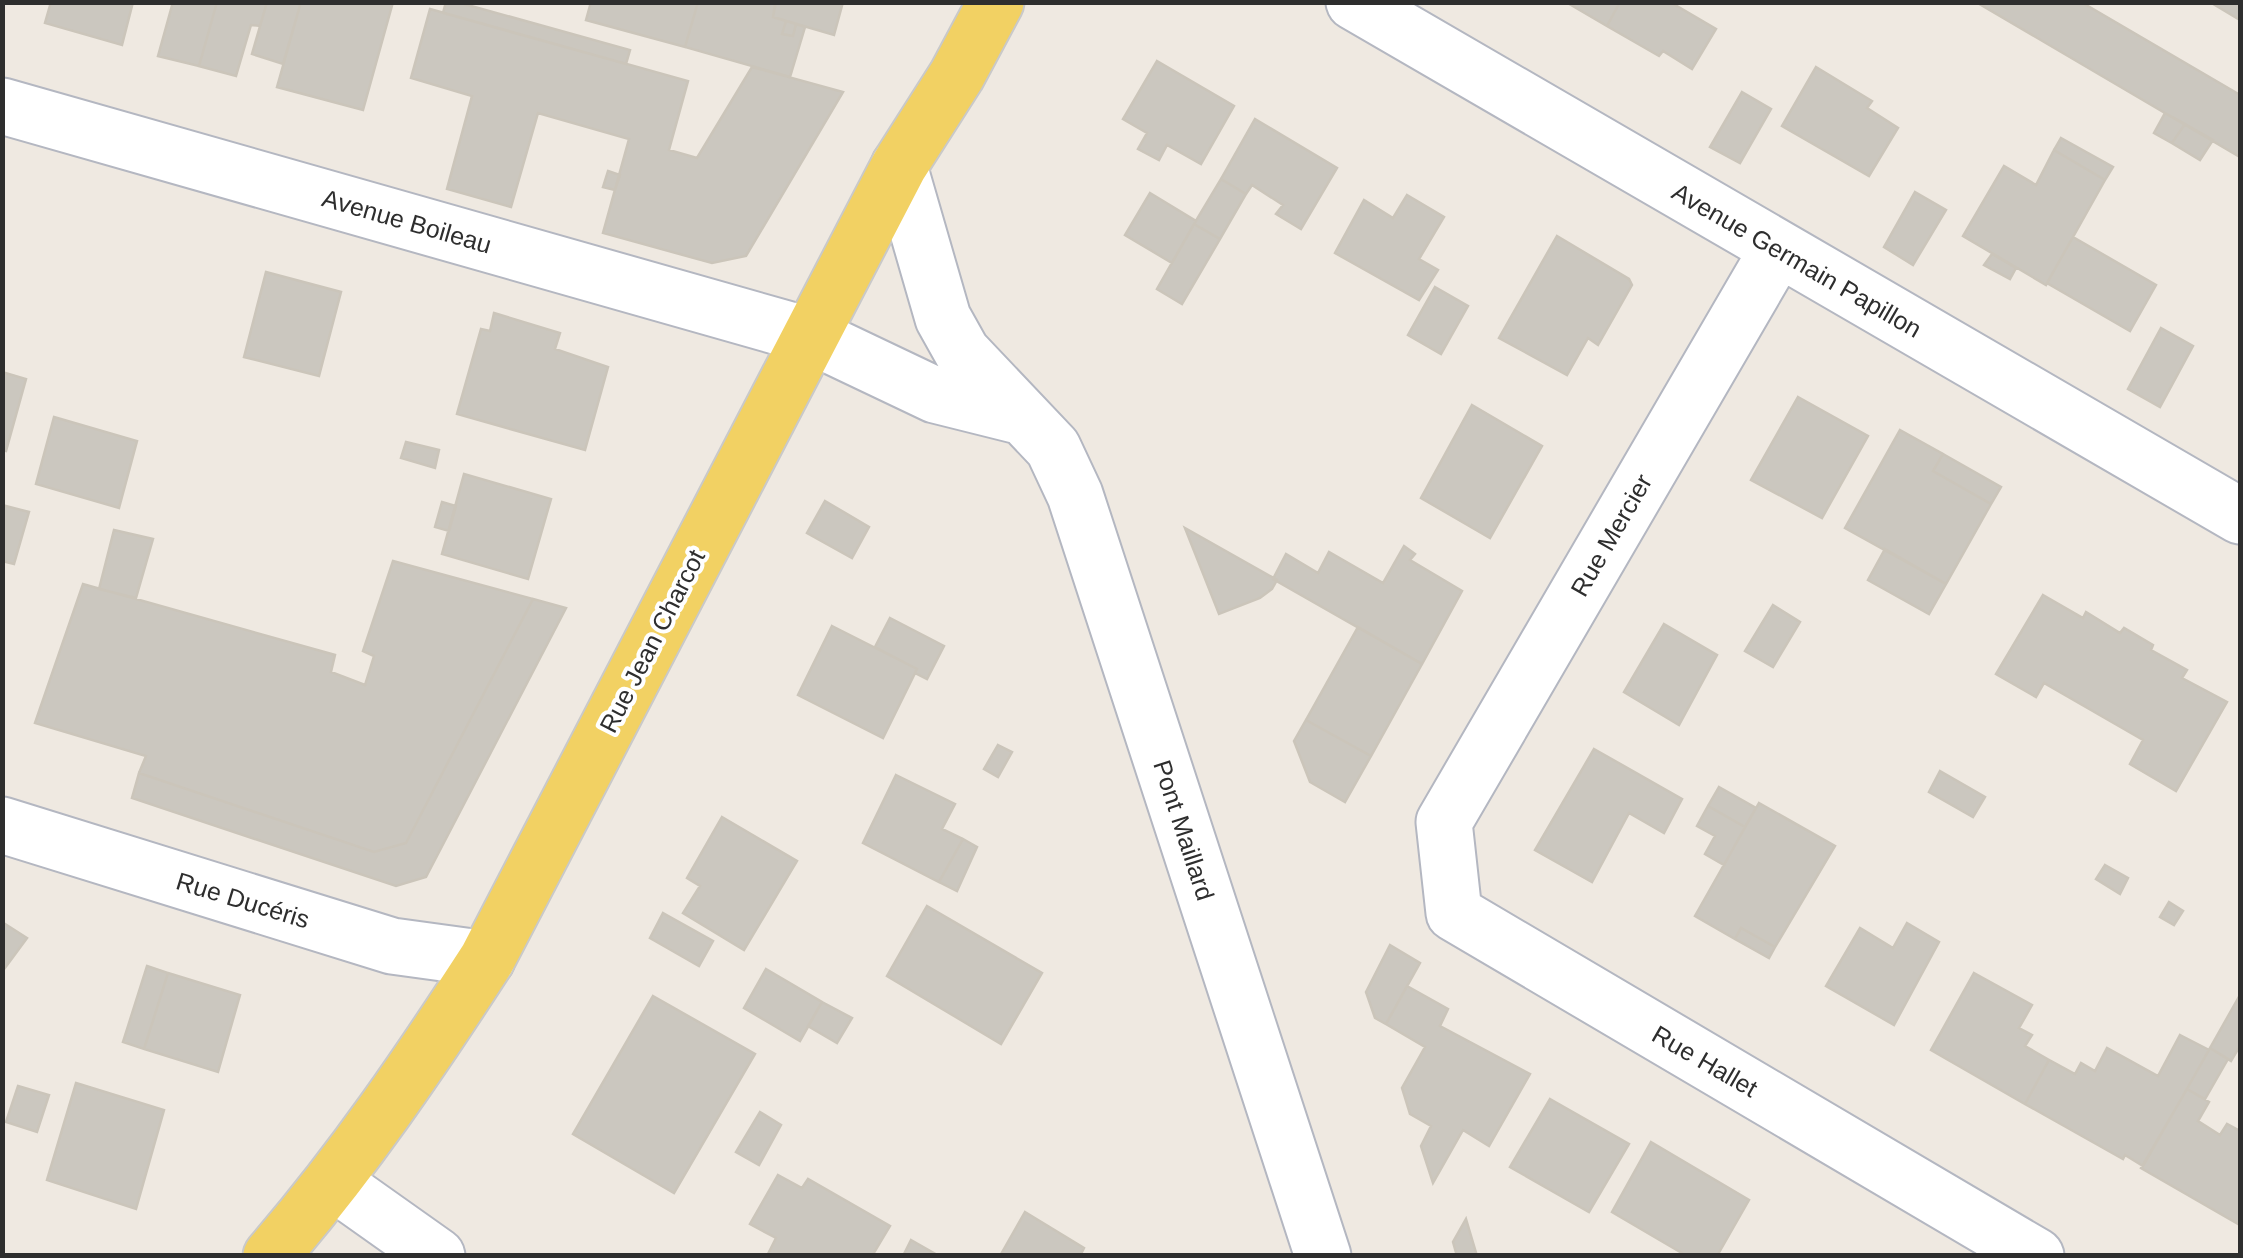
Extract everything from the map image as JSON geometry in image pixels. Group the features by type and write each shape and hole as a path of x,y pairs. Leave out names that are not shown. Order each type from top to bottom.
{"main road":[{"name":"Rue Jean Charcot","path":"271,1256 334,1183 487,959 898,166 957,75 996,2"}],"street":[{"name":"Avenue Germain Papillon","path":"1354,2 2240,516"},
{"name":"Avenue Boileau","path":"2,106 811,336"},
{"name":"Pont Maillard","path":"898,166 944,318 962,352 1054,448 1075,495 1323,1256"},
{"name":"Rue Mercier","path":"1444,822 1778,249"},
{"path":"811,336 934,394 1023,416"},
{"name":"Rue Hallet","path":"1444,822 1454,913 2036,1256"},
{"name":"Rue Ducéris","path":"2,825 392,946 487,959"},
{"path":"334,1183 437,1256"}],"building":[{"path":"51,2 133,2 122,45 45,23"},
{"path":"173,2 217,2 199,66 158,56"},
{"path":"217,2 267,2 260,26 251,25 236,76 199,66"},
{"path":"267,2 301,2 283,64 252,54"},
{"path":"301,2 393,2 363,110 277,87"},
{"path":"446,2 630,50 626,64 443,13"},
{"path":"591,2 698,2 685,47 586,20"},
{"path":"698,2 770,2 775,4 773,17 786,21 782,34 793,36 796,24 805,27 790,77 685,47"},
{"path":"776,2 843,2 834,35 773,17"},
{"path":"1566,2 1620,2 1607,26"},
{"path":"1620,2 1670,2 1716,29 1692,69 1663,51 1659,56 1607,26"},
{"path":"1976,2 2081,2 2240,95 2240,157"},
{"path":"2210,2 2240,2 2240,20"},
{"path":"430,9 688,81 669,150 697,158 752,67 843,92 746,256 712,263 603,233 629,139 538,113 511,207 447,189 472,96 411,78"},
{"path":"786,21 796,24 793,36 782,34"},
{"path":"1157,61 1234,106 1201,164 1167,145 1159,160 1138,149 1147,133 1123,119"},
{"path":"1816,67 1872,101 1867,108 1898,128 1869,176 1782,126"},
{"path":"1742,92 1771,109 1740,163 1710,147"},
{"path":"2165,113 2185,124 2172,143 2154,133"},
{"path":"1255,119 1337,168 1301,229 1276,214 1283,205 1252,185 1246,194 1221,179"},
{"path":"2185,124 2213,140 2200,160 2172,143"},
{"path":"2061,138 2113,167 2105,180 2054,150"},
{"path":"2054,150 2105,180 2046,285 1963,236 2004,166 2036,185"},
{"path":"608,171 620,175 615,190 603,187"},
{"path":"1221,179 1246,194 1220,239 1194,224"},
{"path":"1915,192 1946,210 1913,265 1884,247"},
{"path":"1150,193 1196,221 1172,263 1125,235"},
{"path":"1407,195 1444,217 1419,259 1438,270 1419,300 1335,253 1364,200 1393,218"},
{"path":"1194,224 1220,239 1182,304 1157,289"},
{"path":"1557,236 1629,279 1632,285 1598,345 1588,338 1567,375 1499,338"},
{"path":"2073,237 2156,285 2130,331 2047,283"},
{"path":"1992,254 2016,268 2010,279 1984,265"},
{"path":"266,272 341,292 319,376 244,357"},
{"path":"1435,287 1468,306 1441,354 1408,335"},
{"path":"494,313 560,333 555,349 608,367 585,450 457,414 481,329 490,331"},
{"path":"2161,328 2193,346 2160,407 2128,389"},
{"path":"2,372 26,379 6,451 2,450"},
{"path":"1798,397 1868,436 1822,518 1751,480"},
{"path":"1472,405 1542,446 1490,538 1421,498"},
{"path":"54,417 137,441 119,508 36,484"},
{"path":"1900,430 1943,454 1933,471 1991,504 1946,584 1845,528"},
{"path":"406,442 439,450 435,468 401,458"},
{"path":"1943,454 2001,487 1991,504 1933,471"},
{"path":"464,474 551,499 528,579 442,554"},
{"path":"825,501 869,527 852,558 807,533"},
{"path":"442,502 456,506 449,531 435,527"},
{"path":"2,505 29,512 14,564 2,561"},
{"path":"1185,528 1277,580 1272,589 1260,598 1219,614"},
{"path":"114,530 153,539 136,598 99,589"},
{"path":"1404,546 1415,554 1410,560 1462,591 1422,664 1273,579 1286,554 1318,573 1329,552 1383,583"},
{"path":"1885,549 1946,584 1929,614 1868,580"},
{"path":"393,561 533,599 406,843 374,852 139,773 146,756 35,723 83,584 335,655 331,672 365,685 374,656 363,651"},
{"path":"2043,595 2083,618 2086,612 2120,633 2124,628 2153,645 2151,650 2187,670 2182,678 2227,702 2176,791 2130,764 2143,740 2044,683 2036,697 1996,674"},
{"path":"533,599 566,608 426,877 396,886 132,798 139,773 374,852 406,843"},
{"path":"1773,605 1800,622 1773,667 1745,651"},
{"path":"890,618 944,646 927,679 915,673 917,669 875,647"},
{"path":"1664,624 1717,655 1679,725 1624,692"},
{"path":"832,626 917,669 883,738 798,695"},
{"path":"1358,627 1422,664 1371,756 1306,720"},
{"path":"1306,720 1371,756 1345,802 1310,782 1294,741"},
{"path":"998,745 1012,752 998,777 984,769"},
{"path":"1594,749 1682,799 1664,833 1629,813 1592,882 1535,850"},
{"path":"1940,771 1985,797 1973,817 1929,792"},
{"path":"896,775 955,804 942,829 963,839 939,882 863,843"},
{"path":"1719,787 1756,808 1745,827 1708,806"},
{"path":"1759,803 1835,846 1775,947 1741,928 1735,939 1695,916"},
{"path":"1708,806 1745,827 1724,865 1705,854 1715,836 1697,826"},
{"path":"722,817 797,861 744,950 683,913 700,886 687,878"},
{"path":"963,839 977,847 957,891 939,882"},
{"path":"2105,865 2128,878 2120,894 2096,879"},
{"path":"2169,902 2183,911 2174,925 2160,917"},
{"path":"927,906 1042,973 1001,1044 887,976"},
{"path":"663,913 713,941 699,966 650,938"},
{"path":"2,922 27,938 2,972"},
{"path":"1907,923 1939,942 1894,1025 1826,986 1860,928 1893,948"},
{"path":"1741,928 1775,947 1769,958 1735,939"},
{"path":"1390,945 1420,963 1386,1024 1375,1018 1366,992"},
{"path":"147,966 168,973 144,1049 123,1042"},
{"path":"766,969 822,1002 800,1041 744,1008"},
{"path":"168,973 240,995 218,1072 144,1049"},
{"path":"1974,973 2032,1005 2019,1028 2032,1035 2025,1046 2049,1060 2025,1104 1931,1050"},
{"path":"1407,986 1448,1009 1440,1026 1530,1074 1489,1146 1463,1130 1433,1183 1421,1146 1431,1126 1410,1114 1402,1088 1425,1047 1386,1024"},
{"path":"2240,995 2240,1046 2231,1061 2210,1048"},
{"path":"653,996 755,1054 674,1193 573,1134"},
{"path":"822,1002 852,1018 837,1043 808,1026"},
{"path":"2180,1035 2209,1050 2143,1166 2125,1155 2123,1159 2025,1104 2049,1060 2075,1074 2081,1063 2095,1071 2107,1048 2158,1076"},
{"path":"2210,1048 2228,1059 2205,1099 2187,1089"},
{"path":"76,1083 164,1110 136,1209 47,1180"},
{"path":"18,1086 49,1095 37,1132 6,1122"},
{"path":"2187,1089 2209,1102 2198,1121 2220,1135 2227,1124 2240,1131 2240,1225 2141,1168"},
{"path":"1550,1099 1629,1144 1589,1212 1510,1167"},
{"path":"760,1112 781,1125 759,1165 736,1152"},
{"path":"1651,1142 1749,1200 1717,1256 1687,1256 1612,1212"},
{"path":"778,1175 802,1188 808,1179 890,1226 872,1256 767,1256 776,1238 750,1224"},
{"path":"1025,1212 1084,1248 1080,1256 1000,1256"},
{"path":"1466,1219 1477,1256 1457,1256 1453,1242"},
{"path":"911,1240 939,1256 903,1256"}]}
